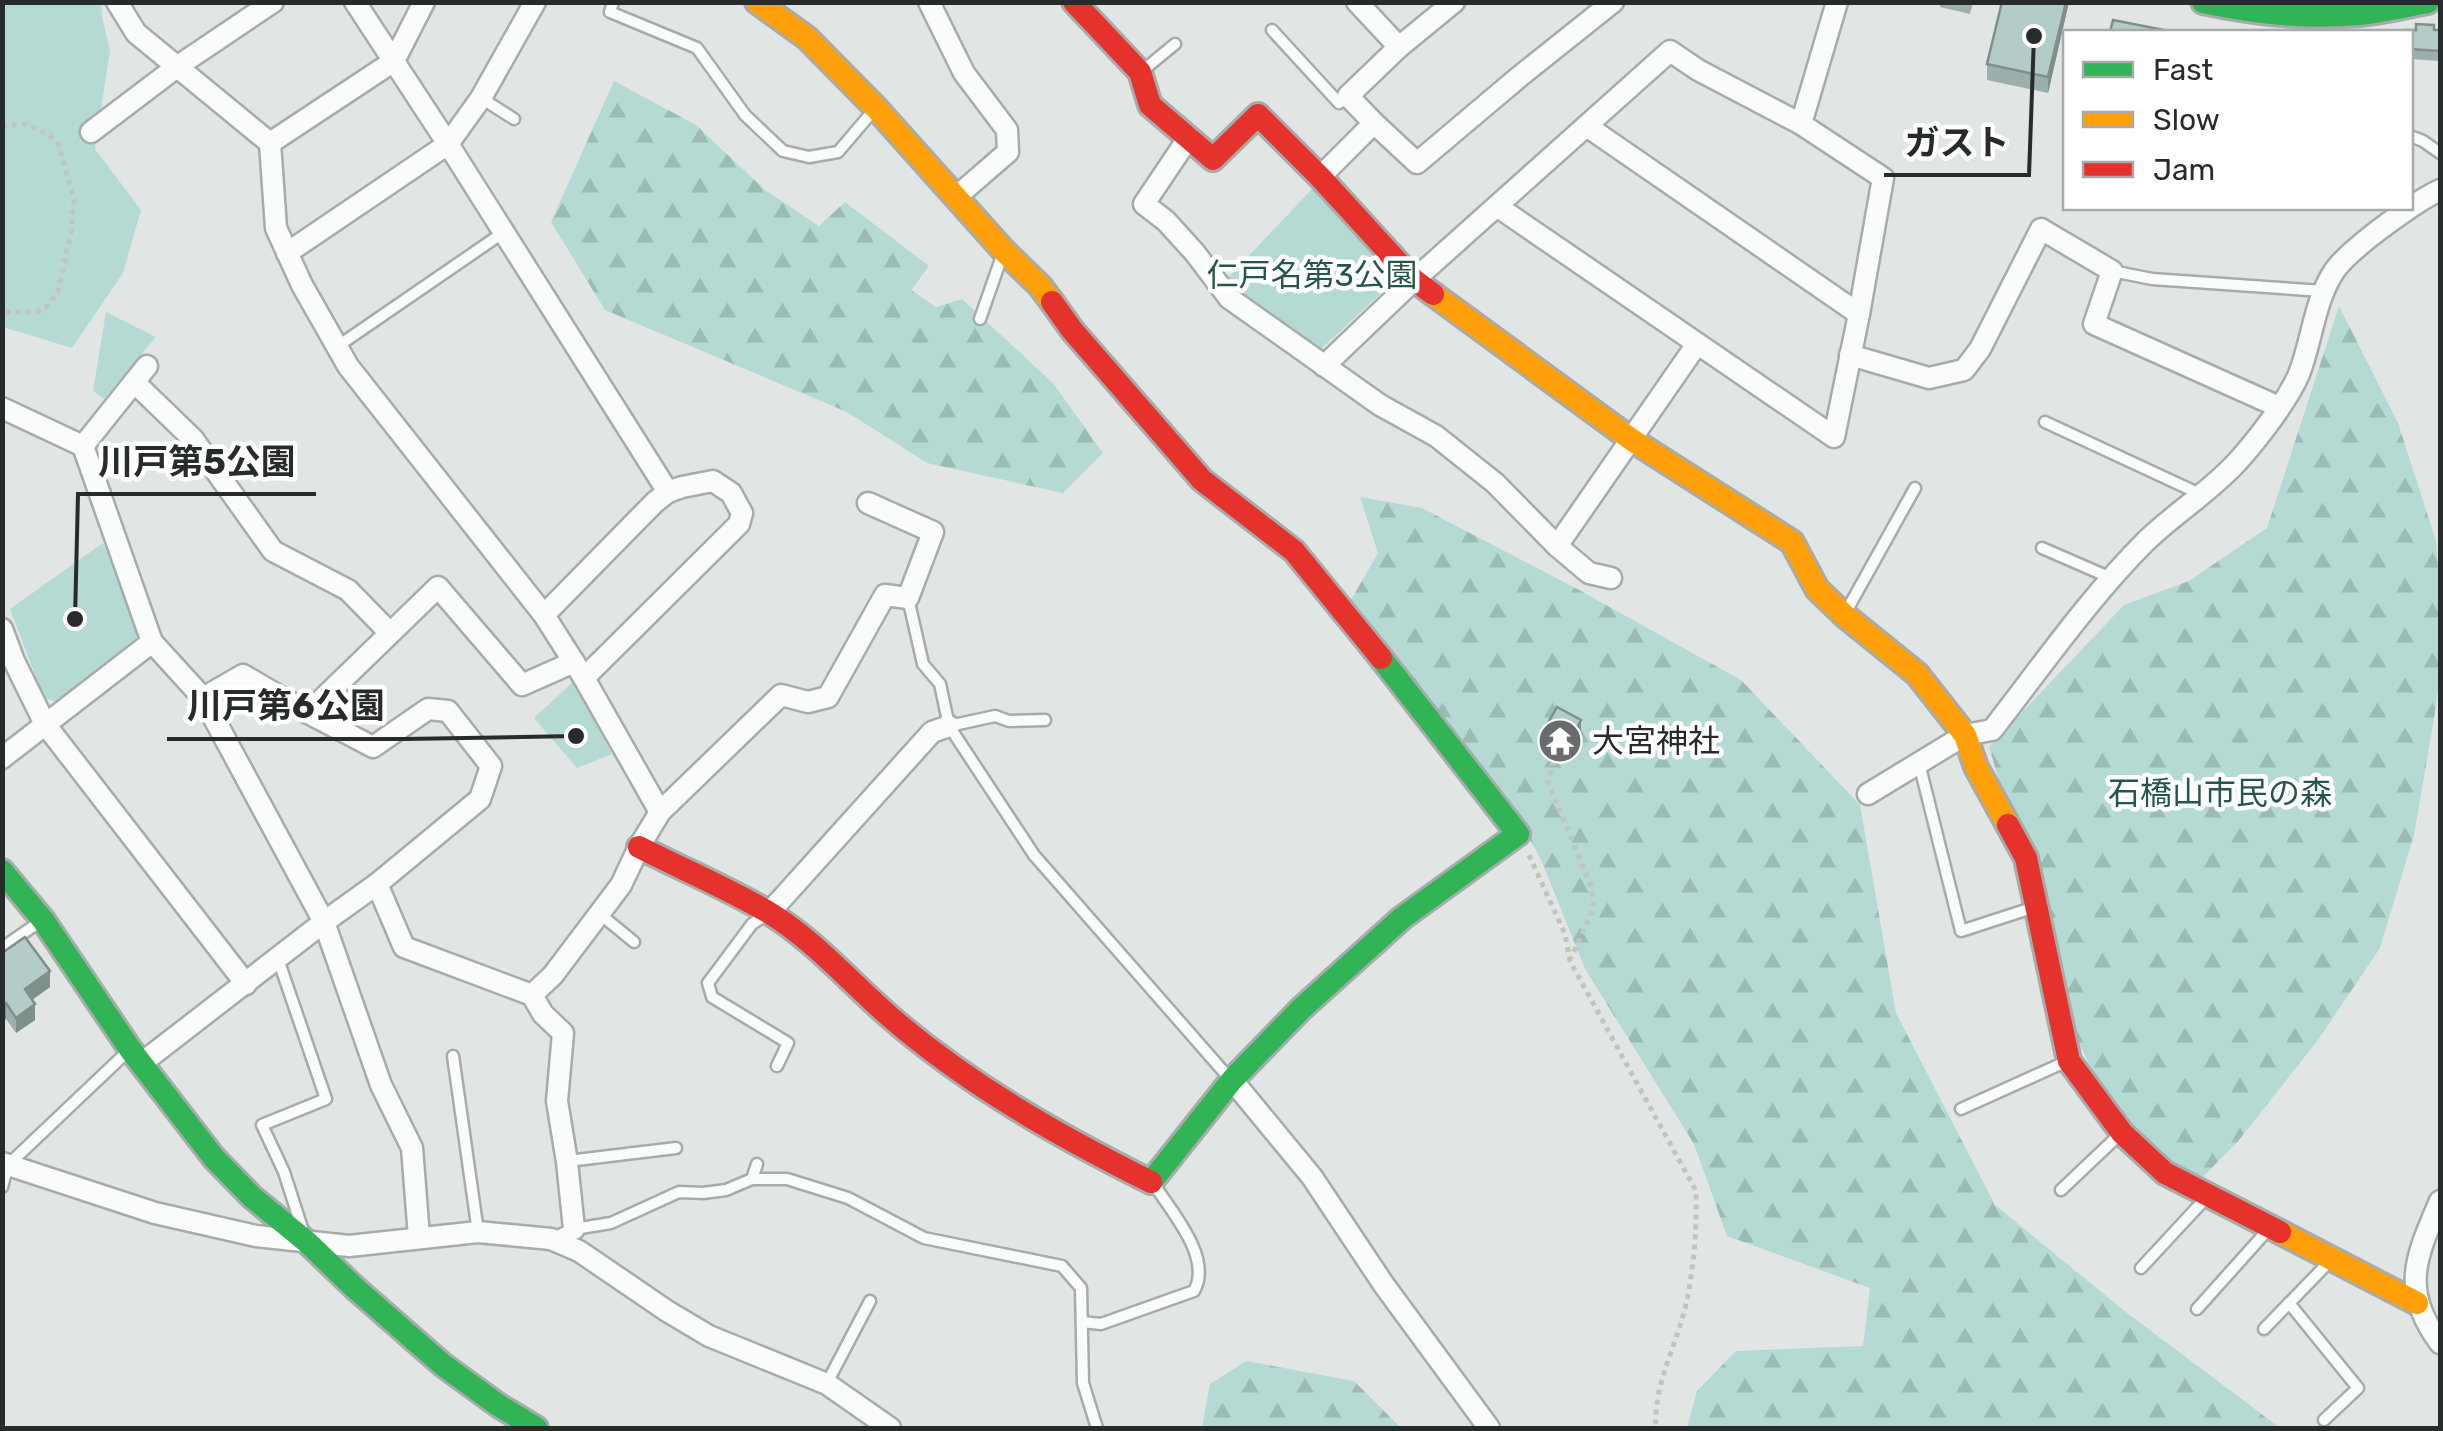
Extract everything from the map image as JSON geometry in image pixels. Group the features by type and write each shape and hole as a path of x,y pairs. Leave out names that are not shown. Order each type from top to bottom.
{"street":[{"path":"117,2 136,33 270,143 276,228 302,285 348,366 544,615 660,812"},
{"path":"91,132 178,66 273,2"},
{"path":"355,2 668,492"},
{"path":"270,143 394,61 424,2"},
{"path":"286,253 448,144 481,98 536,2"},
{"path":"638,846 769,913 814,946 890,1016 976,1084 1152,1182 1232,1080 1301,1009 1402,918 1518,834 1294,551 1202,480 1072,330 1040,286 876,108 807,38 757,2"},
{"path":"928,2 964,73 1007,130 1008,152 956,197"},
{"path":"1074,2 1140,72 1150,105 1213,159 1258,114 1414,280 1632,440 1792,542 1817,588 1917,674 1965,735 1976,767 2026,858 2069,1061 2122,1133 2165,1173 2417,1303"},
{"path":"1357,2 1399,47"},
{"path":"1454,2 1348,96 1417,162 1613,2"},
{"path":"1801,124 1837,2"},
{"path":"2203,2 2319,16 2360,14 2428,2"},
{"path":"1324,366 1414,280 1670,52 1801,124 1883,178 1834,436 1498,207"},
{"path":"1320,177 1374,123"},
{"path":"1588,127 1859,314"},
{"path":"1189,137 1144,204 1195,253 1229,298 1380,405 1436,436 1495,484 1589,573 1611,578"},
{"path":"2413,206 2440,190"},
{"path":"1868,794 1965,735 1992,730 2112,578 2148,539 2238,462 2298,376 2333,272 2346,257 2408,210"},
{"path":"1850,355 1929,378 1964,370 1980,348 2041,229 2112,271 2094,324 2279,407"},
{"path":"1557,546 1697,344"},
{"path":"83,446 140,374 274,551 348,590 390,633"},
{"path":"2,408 83,446 152,642 203,698 324,922 381,1085 412,1148 419,1237"},
{"path":"308,713 438,587 522,686 579,670 739,524 742,514 731,493 712,480 668,492 544,615"},
{"path":"532,994 553,975 621,885 638,846 660,812 782,695 808,702 828,697 885,595 908,598 933,532 868,503"},
{"path":"2,629 46,724 246,984"},
{"path":"2,758 152,642"},
{"path":"136,1056 246,984 378,884 480,799 491,766 448,711 428,709 373,747 243,675 203,698"},
{"path":"769,913 932,732 949,726"},
{"path":"2,871 43,920 136,1056 214,1158 252,1197 443,1365 536,1428"},
{"path":"378,884 404,947 532,994 542,1014 563,1033 557,1100 574,1230"},
{"path":"1232,1080 1312,1176 1384,1285 1489,1428"},
{"path":"5,1164 155,1213 256,1236 349,1246 478,1232 551,1239 580,1251 710,1336 826,1384 890,1428"},
{"path":"2440,1201 2424,1238 2416,1275 2417,1303 2440,1343"}],"lane":[{"path":"613,2 610,12 697,48 745,114 783,151 809,157 838,152 876,108"},
{"path":"1272,30 1339,103 1348,96"},
{"path":"1140,72 1175,44"},
{"path":"481,98 514,119"},
{"path":"2413,137 2440,153"},
{"path":"338,346 504,232"},
{"path":"980,319 1004,250"},
{"path":"2112,271 2152,278 2324,291"},
{"path":"2045,422 2200,494"},
{"path":"1844,615 1915,488"},
{"path":"2042,548 2112,578"},
{"path":"908,598 923,664 940,684 949,726 1034,855 1232,1080"},
{"path":"949,726 995,716 1009,721 1044,720"},
{"path":"1919,763 1961,931 2036,907"},
{"path":"769,913 752,924 708,984 712,998 788,1043 777,1066"},
{"path":"599,914 634,942"},
{"path":"2,948 43,920"},
{"path":"278,958 326,1098 262,1125 284,1172 307,1242"},
{"path":"2,1187 5,1164 136,1056"},
{"path":"453,1056 478,1232"},
{"path":"1962,1109 2069,1061"},
{"path":"2060,1190 2122,1133"},
{"path":"567,1162 676,1148"},
{"path":"752,1179 757,1164"},
{"path":"551,1239 611,1223 679,1192 726,1190 752,1179 787,1179 848,1198 924,1238 1062,1266 1081,1288 1083,1383 1097,1428"},
{"path":"1082,1322 1102,1324 1194,1291 1200,1281 1196,1250 1152,1182"},
{"path":"2141,1268 2208,1195"},
{"path":"2197,1309 2271,1226"},
{"path":"2264,1329 2332,1259"},
{"path":"826,1384 870,1302"},
{"path":"2289,1303 2358,1388 2324,1420"}],"path":[{"path":"2,126 26,124 48,134 59,145 74,200 58,292 49,305 37,312 2,312"},
{"path":"1554,761 1548,782 1592,888 1594,907 1570,961"},
{"path":"1518,834 1565,934 1570,961 1696,1191 1687,1301 1658,1393 1656,1428"}],"green space":[{"path":"2,3 101,3 110,50 95,149 141,210 123,273 72,348 3,327"},
{"path":"614,81 696,125 765,190 819,226 845,202 929,266 911,290 936,307 962,299 1053,383 1103,453 1063,493 927,463 847,412 605,310 551,222"},
{"name":"仁戸名第3公園","path":"1313,188 1396,279 1321,349 1237,298 1225,281"},
{"name":"石橋山市民の森","path":"2339,306 2398,423 2436,541 2440,675 2433,725 2414,835 2380,948 2318,1040 2239,1140 2199,1181 2155,1162 2107,1100 2071,1027 1989,747 2124,605 2189,581 2267,528"},
{"path":"106,312 156,337 104,399 93,391"},
{"path":"1360,497 1422,508 1741,680 1860,805 1896,1013 1995,1205 2127,1313 2280,1428 1687,1428 1697,1391 1736,1351 1863,1346 1870,1288 1727,1236 1694,1144 1585,969 1542,862 1516,814 1344,612 1378,553"},
{"path":"103,543 140,630 134,643 58,702 44,698 10,609"},
{"path":"574,681 612,754 577,768 534,718"},
{"path":"1246,1361 1354,1381 1401,1428 1202,1428 1210,1384"}],"building":[{"path":"2002,2 2066,2 2048,77 1987,64"},
{"path":"2113,20 2164,30 2110,30"},
{"path":"2416,24 2434,25 2434,30 2440,30 2440,51 2413,49"},
{"path":"1557,707 1581,720 1564,750 1540,737"},
{"path":"25,937 50,971 25,989 35,1004 16,1018 6,1003 2,1006 2,953"}],"traffic: fast":[{"path":"2203,2 2261,12 2320,16 2368,13 2428,2"},
{"path":"1151,1182 1232,1080 1301,1009 1402,918 1518,834 1381,658"},
{"path":"2,871 43,920 130,1049 214,1158 252,1197 443,1365 536,1428"}],"traffic: slow":[{"path":"757,2 807,38 876,108 1052,302"},
{"path":"1433,294 1632,440 1792,542 1817,589 1917,674 1965,735 1976,767 2008,825"},
{"path":"2280,1232 2417,1303"}],"traffic: jam":[{"path":"1074,2 1140,72 1150,105 1213,159 1258,115 1414,280 1433,294"},
{"path":"1052,302 1202,480 1294,551 1381,658"},
{"path":"2008,825 2026,858 2069,1061 2122,1133 2165,1173 2280,1232"},
{"path":"639,847 768,912 801,935 889,1016 950,1064 1048,1127 1151,1182"}],"place":[{"name":"ガスト","path":"2034,36"},
{"name":"川戸第5公園","path":"75,619"},
{"name":"川戸第6公園","path":"576,736"},
{"name":"大宮神社","path":"1560,741"}]}
